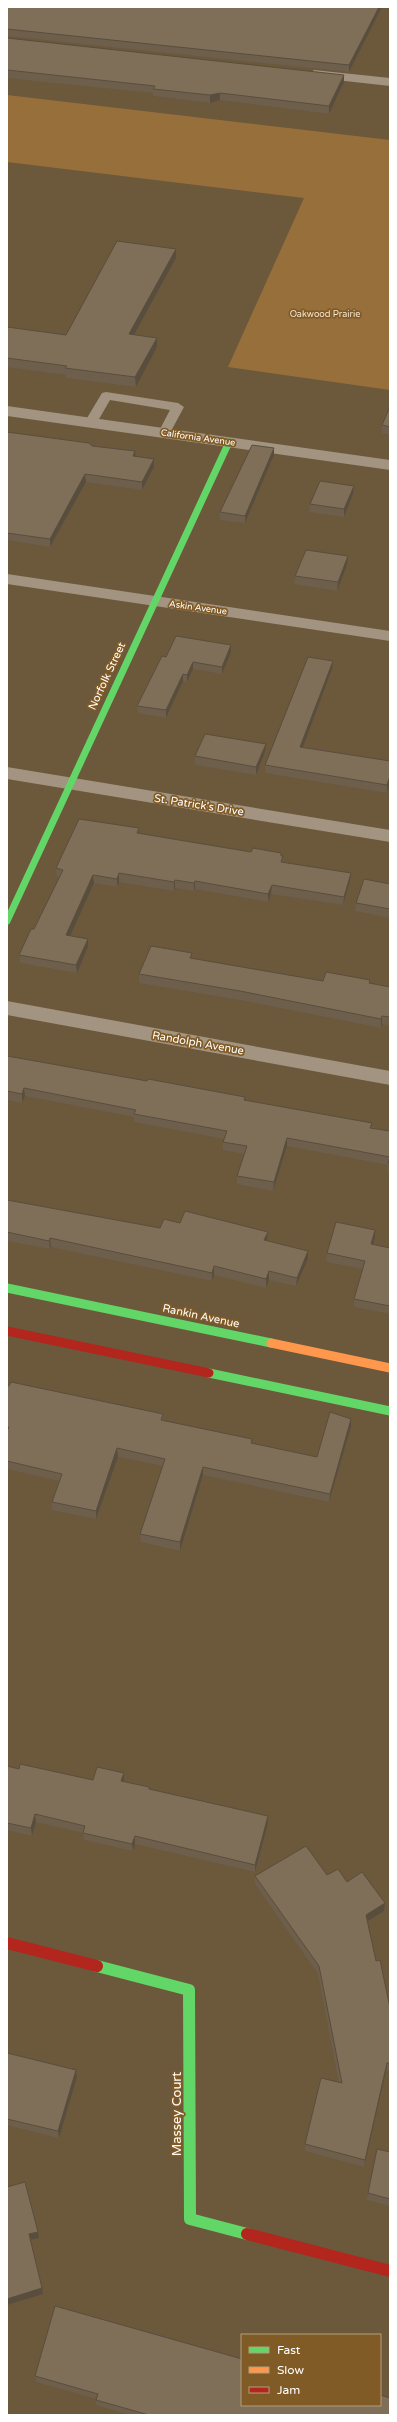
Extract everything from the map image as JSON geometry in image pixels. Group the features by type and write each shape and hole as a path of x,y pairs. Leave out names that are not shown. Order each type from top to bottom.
{"street":[{"path":"304,73 390,82"},
{"name":"California Avenue","path":"7,411 390,465"},
{"name":"Norfolk Street","path":"7,921 229,442"},
{"name":"Askin Avenue","path":"7,579 390,636"},
{"name":"St. Patrick's Drive","path":"7,773 390,836"},
{"name":"Randolph Avenue","path":"7,1008 390,1078"},
{"name":"Rankin Avenue","path":"7,1288 390,1368"},
{"path":"7,1331 390,1411"},
{"name":"Massey Court","path":"7,1943 189,1990 190,2219 390,2271"}],"lane":[{"path":"90,423 106,396 178,407 164,433"}],"green space":[{"name":"Oakwood Prairie","path":"7,95 390,140 390,390 228,367 304,198 7,162"}],"building":[{"path":"7,7 379,7 349,65 7,29"},
{"path":"7,38 344,75 329,106 220,93 210,95 153,89 155,86 7,70"},
{"path":"117,241 176,249 129,334 157,338 135,377 65,368 67,366 7,358 7,327 66,335"},
{"path":"390,407 390,427 382,425"},
{"path":"7,432 89,443 92,446 135,451 133,456 154,459 142,482 85,474 50,539 7,533"},
{"path":"252,445 274,448 245,516 220,512"},
{"path":"320,481 354,486 344,509 310,504"},
{"path":"306,550 348,556 338,582 295,576"},
{"path":"176,636 231,645 222,667 193,662 187,675 183,674 166,710 137,706 162,656 166,657"},
{"path":"308,657 333,661 300,747 390,761 390,776 387,785 265,765"},
{"path":"205,734 266,744 256,767 195,756"},
{"path":"79,819 139,828 137,833 251,852 253,848 281,853 281,856 283,856 281,862 351,873 344,897 272,885 268,894 195,881 194,883 175,880 174,882 119,873 117,879 93,875 66,935 88,939 76,965 19,955 31,929 34,929 63,870 56,868"},
{"path":"364,879 390,884 390,909 356,903"},
{"path":"151,946 192,953 190,958 323,981 326,972 370,980 369,983 390,987 390,1017 382,1016 381,1019 240,991 139,974"},
{"path":"7,1056 147,1081 148,1079 245,1097 244,1100 372,1123 370,1128 390,1131 390,1157 287,1138 274,1182 237,1176 247,1146 223,1142 227,1131 134,1114 136,1110 24,1088 22,1094 7,1091"},
{"path":"7,1200 160,1228 164,1219 180,1223 185,1211 268,1232 264,1240 308,1251 297,1278 269,1271 266,1279 214,1266 212,1273 50,1238 49,1241 7,1232"},
{"path":"336,1222 375,1230 371,1244 390,1248 390,1306 354,1299 365,1261 327,1253"},
{"path":"11,1382 163,1414 161,1420 252,1439 251,1443 317,1457 330,1412 351,1419 330,1494 203,1467 180,1542 140,1534 165,1459 117,1448 96,1511 52,1502 62,1474 7,1461 7,1431 9,1427 7,1427 7,1386 9,1386"},
{"path":"20,1764 93,1780 97,1767 124,1773 121,1781 149,1787 149,1789 268,1816 255,1865 135,1836 132,1844 83,1833 85,1826 35,1814 31,1828 7,1823 7,1766 19,1769"},
{"path":"306,1846 327,1875 338,1869 347,1882 362,1872 385,1903 366,1915 376,1961 380,1960 390,2008 390,2063 387,2063 365,2160 305,2144 321,2078 342,2083 319,1966 255,1876"},
{"path":"7,2053 76,2070 58,2131 7,2119"},
{"path":"377,2149 390,2152 390,2199 368,2193"},
{"path":"25,2182 38,2232 29,2234 42,2288 7,2299 7,2187"},
{"path":"55,2306 241,2359 241,2406 381,2406 381,2395 390,2398 390,2415 149,2415 96,2400 98,2394 35,2376"}],"traffic: fast":[{"path":"7,921 229,442"},
{"path":"7,1288 271,1343"},
{"path":"209,1373 390,1411"},
{"path":"97,1966 189,1990 190,2219 247,2234"}],"traffic: slow":[{"path":"271,1343 390,1368"}],"traffic: jam":[{"path":"7,1331 209,1373"},
{"path":"7,1943 97,1966"},
{"path":"247,2234 390,2271"}]}
